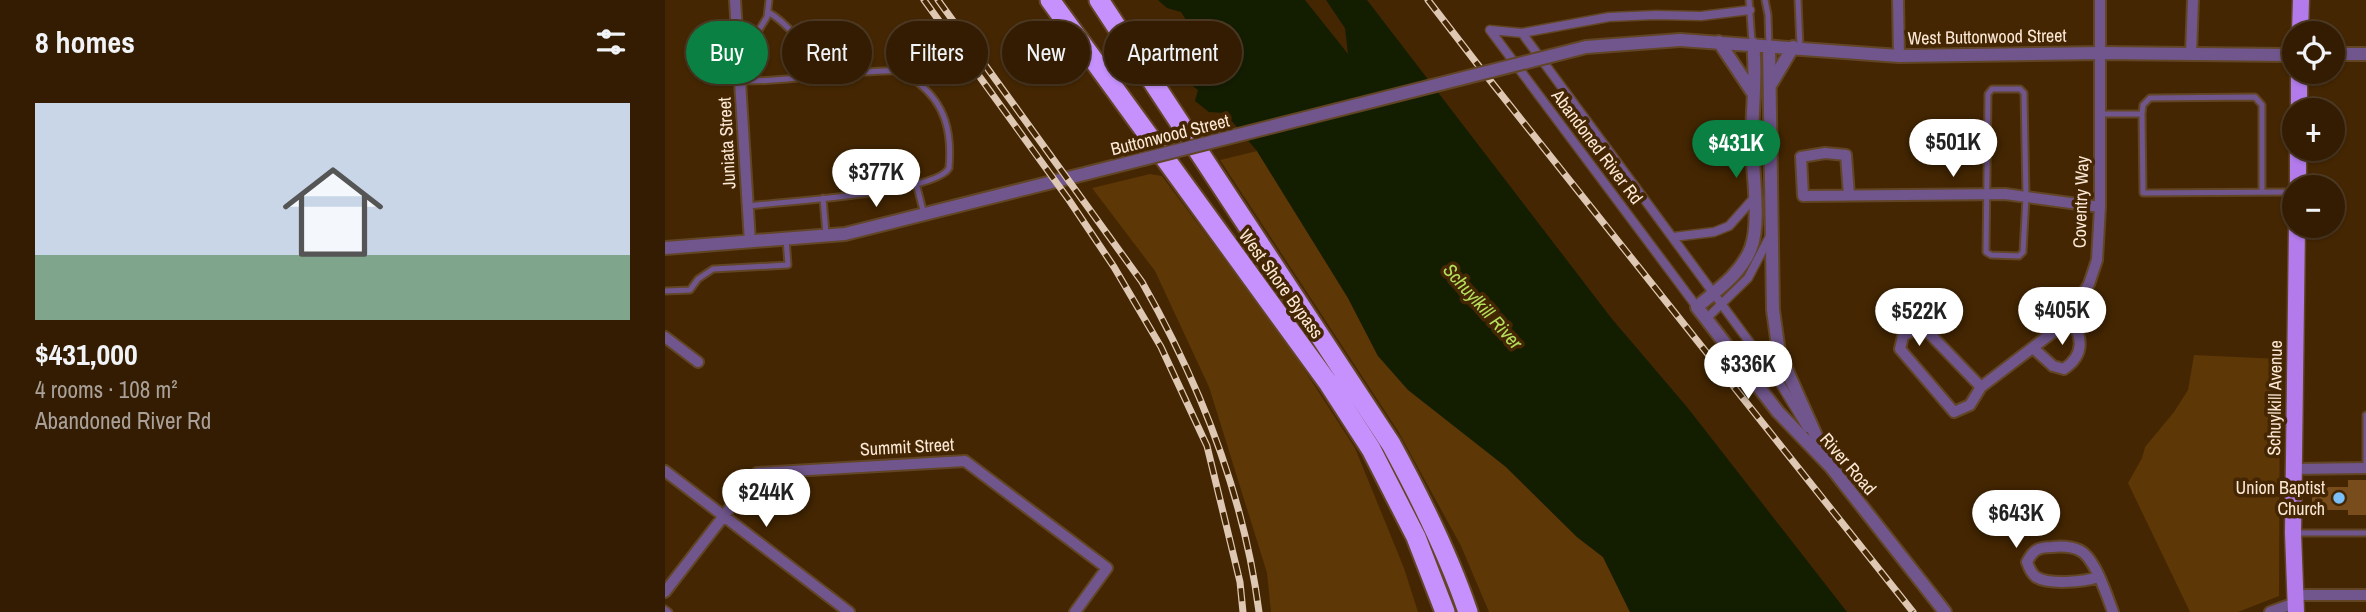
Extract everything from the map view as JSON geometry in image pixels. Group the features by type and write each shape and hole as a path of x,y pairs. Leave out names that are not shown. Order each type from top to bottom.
{"highway":[{"name":"West Shore Bypass","path":"1050,0 1329,384 1371,449 1416,537 1445,612"},
{"name":"West Shore Bypass","path":"1099,0 1391,444 1429,515 1460,586 1468,612"},
{"path":"1460,586 1475,612"}],"main road":[{"path":"2300,21 2301,0"},
{"name":"Schuylkill Avenue","path":"2295,603 2293,533 2297,238"}],"street":[{"name":"Juniata Street","path":"736,0 737,21"},
{"path":"1898,0 1899,56"},
{"name":"Coventry Way","path":"1981,387 1928,332 1915,329 1903,336 1900,349 1954,412 1970,405 1981,387 2070,316 2089,284 2097,260 2100,207 2100,0"},
{"path":"2191,54 2193,0"},
{"name":"Abandoned River Rd","path":"1697,307 1490,30 1522,33 1609,17 1700,16 1750,10"},
{"name":"Abandoned River Rd","path":"1522,33 1781,385 1831,467"},
{"name":"West Buttonwood Street","path":"1681,40 1899,56 2101,53 2282,55"},
{"name":"Buttonwood Street","path":"665,248 827,236 1586,47 1681,40"},
{"path":"1719,42 1753,93"},
{"path":"1697,307 1732,277 1751,249 1755,219 1753,44"},
{"path":"1769,46 1773,310 1779,353 1831,467"},
{"path":"1770,87 1797,47"},
{"path":"2345,54 2366,54"},
{"name":"Juniata Street","path":"741,84 750,242"},
{"path":"1849,195 1846,155 1825,153 1801,158 1803,196 2005,194 2100,207"},
{"path":"1673,237 1714,232 1728,226 1754,198"},
{"path":"1706,319 1754,270 1772,233"},
{"name":"River Road","path":"1697,307 1778,412 1831,467 1945,612"},
{"path":"2033,348 2053,366 2064,369 2071,364 2081,344 2079,332 2070,316"},
{"path":"665,337 698,362"},
{"name":"Summit Street","path":"723,516 757,473 969,462 1107,568 1075,612"},
{"path":"2294,469 2366,468"},
{"path":"665,471 849,612"},
{"path":"665,591 723,516"},
{"path":"2098,577 2086,582 2039,579 2031,572 2027,562 2033,551 2043,547 2069,546 2082,551 2098,577 2113,612"},
{"path":"2270,612 2295,603 2366,595"}],"lane":[{"path":"763,21 768,12 769,0"},
{"path":"1749,0 1753,44"},
{"path":"1765,0 1769,46"},
{"path":"1797,47 1798,0"},
{"path":"768,12 782,23"},
{"path":"748,206 866,194 940,178 949,168 950,141 943,111 937,101 923,86 903,72 872,73"},
{"path":"1992,89 2020,89 2024,93 2026,197 2023,252 2019,256 1991,255 1986,252 1989,94 1992,89"},
{"path":"2262,192 2262,105 2255,97 2150,98 2143,104 2143,193 2282,192"},
{"path":"2101,114 2142,114"},
{"path":"916,183 924,214"},
{"path":"823,198 827,236"},
{"path":"665,291 689,290 698,279 713,269 788,265 786,239"},
{"path":"2366,415 2366,468"},
{"path":"2293,533 2366,533"}],"shaded area":[{"path":"1257,151 1348,298 1378,356 1506,467 1577,537 1603,557 1630,612 1489,612 1461,546 1398,431 1220,160"},
{"path":"1150,174 1162,176 1287,343 1355,448 1404,568 1418,612 1271,612 1267,573 1209,387 1155,271 1092,188"},
{"path":"2194,355 2280,359 2279,596 2238,612 2190,612 2128,483 2145,447 2188,390"}],"water":[{"name":"Schuylkill River","path":"1158,0 1305,0 1348,54 1345,28 1326,0 1367,0 1612,319 1687,407 1847,612 1630,612 1603,557 1577,537 1506,467 1408,390 1378,356 1348,298 1257,151 1225,113 1209,112 1195,101 1198,90 1190,84 1242,84 1242,21 1187,21 1181,12 1167,8"}],"building":[{"name":"Union Baptist Church","path":"2348,480 2366,480 2366,515 2348,515 2348,510 2312,510 2312,487 2348,487"}],"railway":[{"path":"924,0 1069,200 1114,267 1161,347 1207,446 1240,582 1243,612"},
{"path":"938,0 1142,282 1163,321 1201,400 1231,483 1243,525 1259,612"},
{"path":"1428,0 1913,612"}],"place":[{"name":"Union Baptist Church","path":"2339,498"}]}
